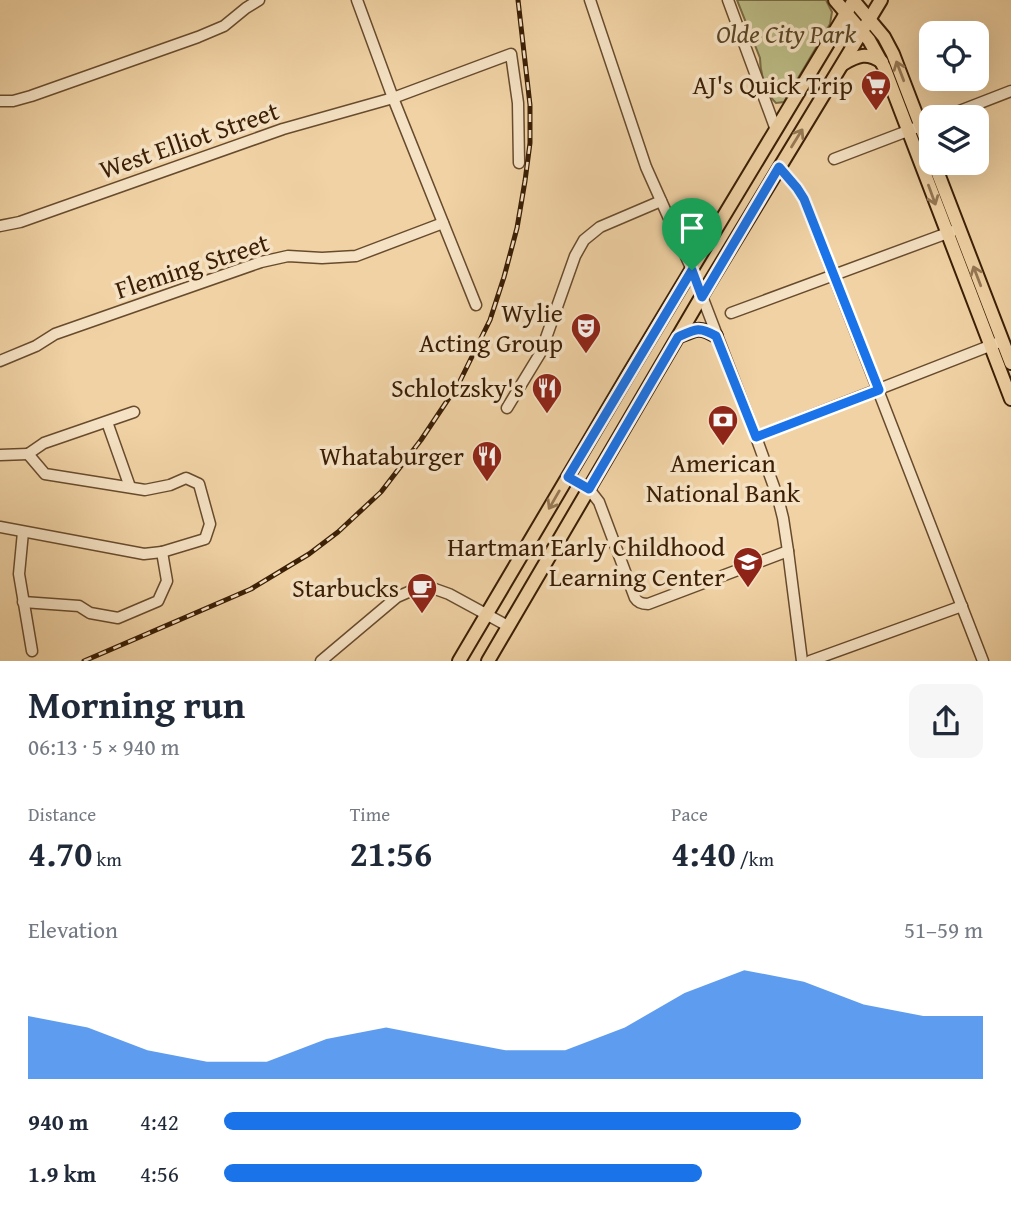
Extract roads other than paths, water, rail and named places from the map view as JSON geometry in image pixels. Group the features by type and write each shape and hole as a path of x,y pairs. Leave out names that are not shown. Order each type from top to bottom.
{"main road":[{"path":"835,0 846,14 884,37 919,109"},
{"path":"459,661 854,0"},
{"path":"854,0 882,62 946,233 997,343 1011,363"},
{"path":"488,661 779,167 881,0"},
{"path":"843,64 864,55 882,62"},
{"path":"939,175 997,343 1011,399"},
{"path":"678,337 699,329 716,336"}],"street":[{"path":"0,101 31,96 198,37 224,26 259,0"},
{"path":"357,0 476,305"},
{"path":"590,0 641,152 692,270 778,498 788,551 802,661"},
{"path":"727,0 776,130"},
{"name":"West Elliot Street","path":"0,226 20,222 283,129 393,98 511,54 518,103 519,163"},
{"path":"975,105 1011,91"},
{"path":"834,159 919,127"},
{"path":"779,167 804,199 983,661"},
{"path":"507,408 541,352 575,256 584,240 595,230 661,201"},
{"name":"Fleming Street","path":"0,360 37,346 55,334 261,262 288,256 356,256 443,223"},
{"path":"731,313 959,228"},
{"path":"756,437 997,343"},
{"path":"0,455 28,454 44,443 134,412"},
{"path":"107,422 131,486"},
{"path":"0,527 144,554 162,552 205,539 211,524 199,484 186,478 170,485 145,490 45,474 28,454"},
{"path":"568,477 589,489 599,502 635,598 642,604 788,551"},
{"path":"23,533 19,574 32,651"},
{"path":"23,602 79,606 90,613 118,618 158,601 167,581 162,552"},
{"path":"321,661 397,597 421,587 449,594 508,626"},
{"path":"810,661 962,606"}],"railway":[{"path":"84,661 251,589 309,554 338,532 381,492 421,440 459,383 490,320 517,228 525,181 530,143 530,105 518,0"}],"place":[{"name":"AJ's Quick Trip","path":"876,112"},
{"name":"Wylie Acting Group","path":"586,355"},
{"name":"Schlotzsky's","path":"547,415"},
{"name":"American National Bank","path":"723,447"},
{"name":"Whataburger","path":"487,483"},
{"name":"Hartman Early Childhood Learning Center","path":"748,589"},
{"name":"Starbucks","path":"422,615"}],"park label":[{"name":"Olde City Park","path":"786,34"}]}
